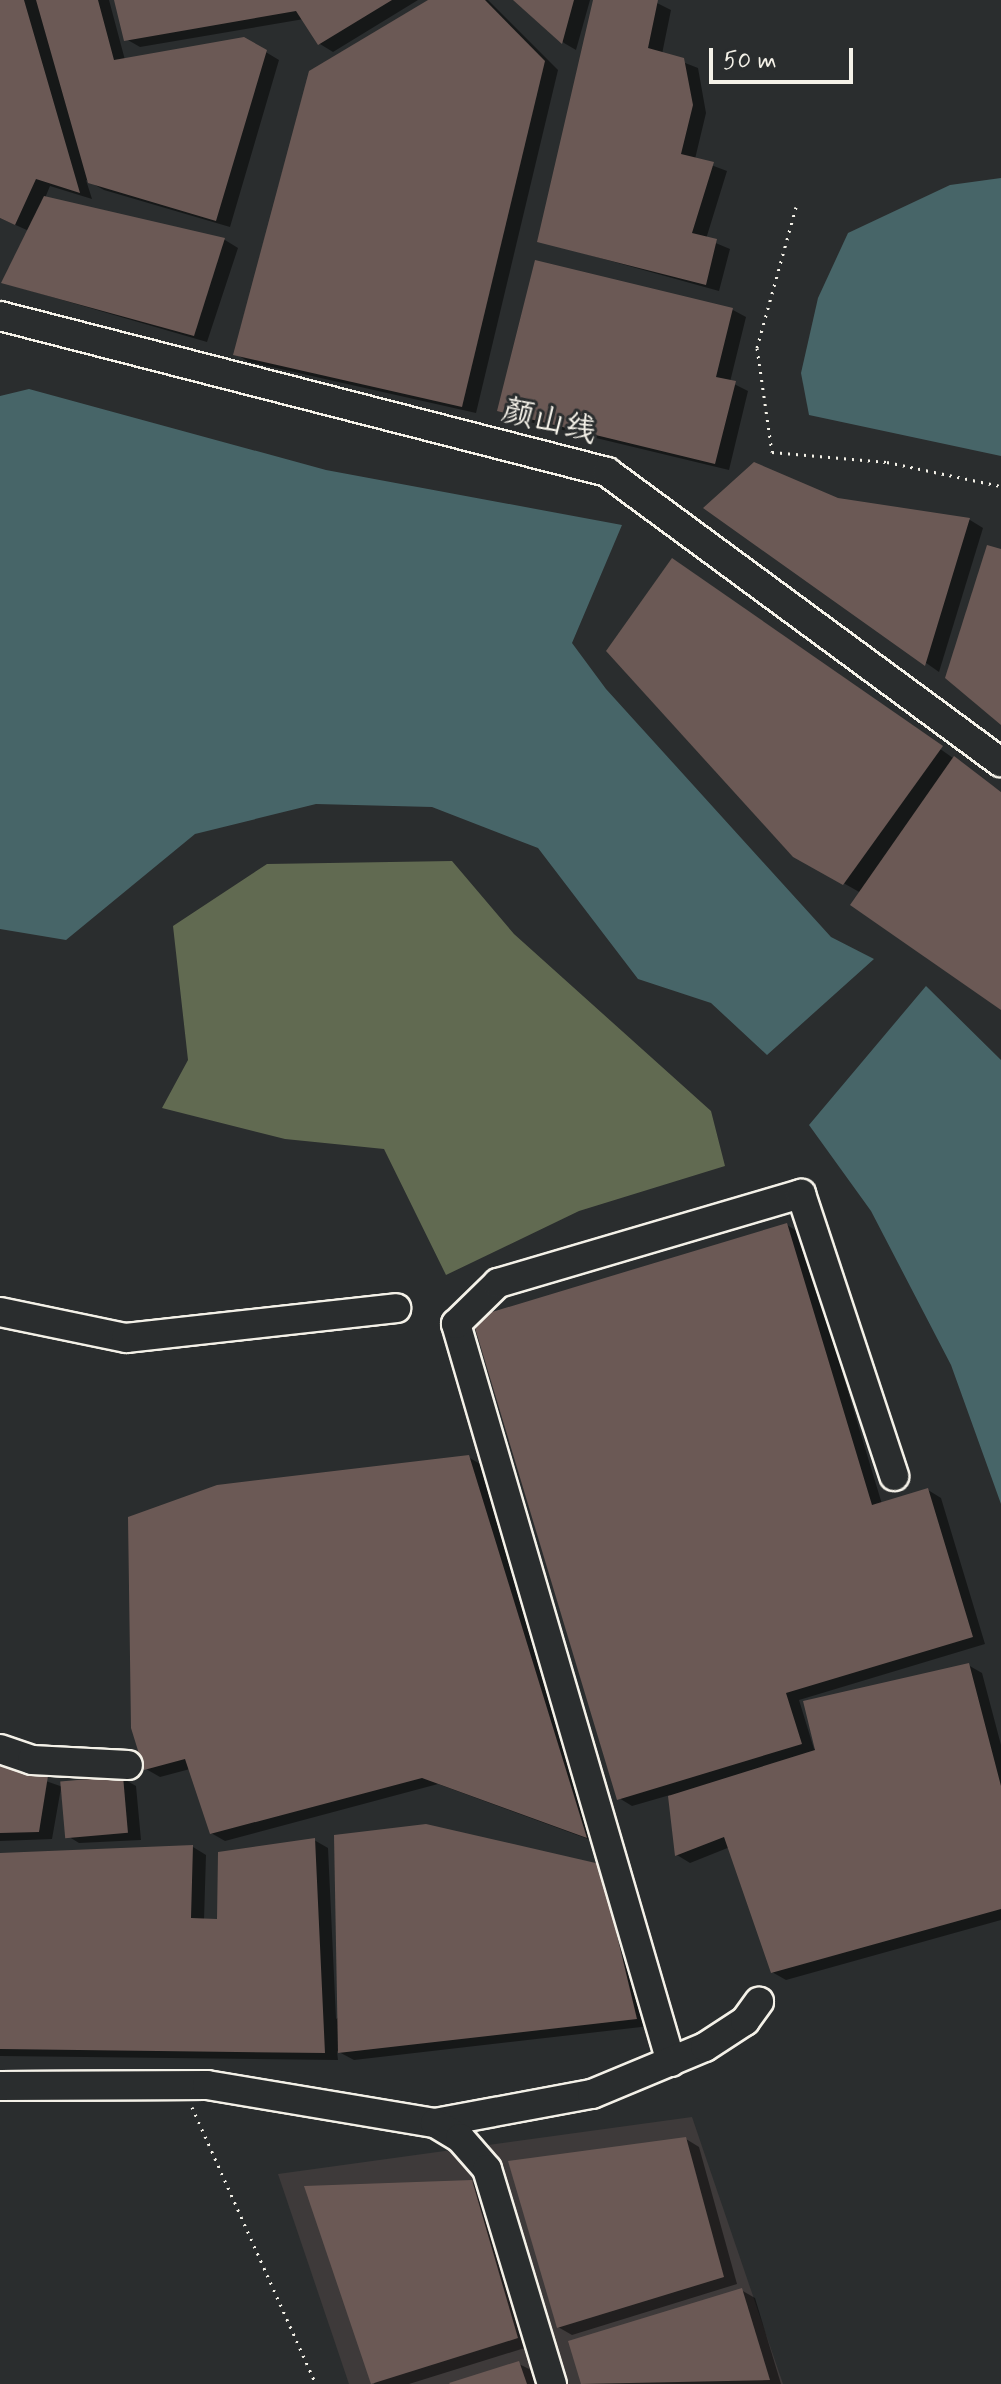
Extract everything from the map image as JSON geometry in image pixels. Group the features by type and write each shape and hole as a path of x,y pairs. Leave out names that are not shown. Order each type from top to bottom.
{"street":[{"name":"颜山线","path":"0,316 607,472 1001,762"},
{"path":"671,2062 456,1324 498,1283 801,1194 894,1476"},
{"path":"0,1312 126,1338 396,1308"},
{"path":"0,1749 32,1760 128,1765"},
{"path":"0,2086 184,2085 435,2123 592,2094 671,2062 732,2030 759,2002"},
{"path":"435,2123 460,2138 487,2169 552,2384"}],"path":[{"path":"796,207 757,348 772,452 887,462 1001,486"},
{"path":"184,2085 208,2152 316,2384"}],"shaded area":[{"path":"692,2117 783,2384 349,2384 278,2174"}],"green space":[{"path":"452,861 514,934 711,1111 725,1166 579,1211 446,1275 384,1149 285,1139 162,1108 188,1060 173,926 267,864"}],"water":[{"path":"1001,178 1001,456 809,415 801,373 818,298 848,233 950,185"},
{"path":"29,389 326,470 622,525 572,643 606,689 831,937 874,959 767,1055 711,1003 638,979 538,848 432,807 316,804 195,834 66,940 0,929 0,396"},
{"path":"926,986 1001,1060 1001,1504 951,1365 871,1211 809,1125"}],"building":[{"path":"0,0 24,0 80,193 36,179 15,225 0,218"},
{"path":"36,0 98,0 114,60 244,37 267,50 216,221 88,183"},
{"path":"114,0 392,0 318,45 296,11 124,41"},
{"path":"428,0 485,0 545,61 462,407 233,355 309,71"},
{"path":"513,0 574,0 562,44"},
{"path":"593,0 658,0 648,48 684,58 693,105 681,154 714,162 692,233 717,239 706,285 537,242"},
{"path":"44,196 225,238 194,336 1,283"},
{"path":"535,260 733,308 716,377 736,381 715,464 497,411"},
{"path":"754,462 838,498 970,518 925,666 703,508"},
{"path":"987,545 1001,549 1001,725 945,678"},
{"path":"672,558 943,746 843,885 793,857 606,651"},
{"path":"954,756 1001,792 1001,1010 850,905"},
{"path":"787,1223 872,1505 928,1488 973,1637 786,1693 802,1744 617,1800 472,1318"},
{"path":"469,1455 587,1838 422,1778 210,1834 185,1759 144,1770 131,1728 128,1517 217,1485"},
{"path":"969,1663 1001,1786 1001,1909 771,1973 724,1837 675,1856 668,1796 815,1750 803,1701"},
{"path":"0,1763 48,1776 39,1832 0,1833"},
{"path":"123,1776 128,1833 65,1838 60,1781"},
{"path":"426,1824 600,1864 637,2019 338,2053 334,1835"},
{"path":"315,1838 325,2053 0,2049 0,1853 193,1845 191,1918 217,1919 218,1852"},
{"path":"686,2137 724,2277 557,2328 508,2161"},
{"path":"472,2180 518,2338 371,2384 304,2186"},
{"path":"742,2288 770,2380 581,2384 568,2341"},
{"path":"519,2361 527,2384 449,2383"}]}
